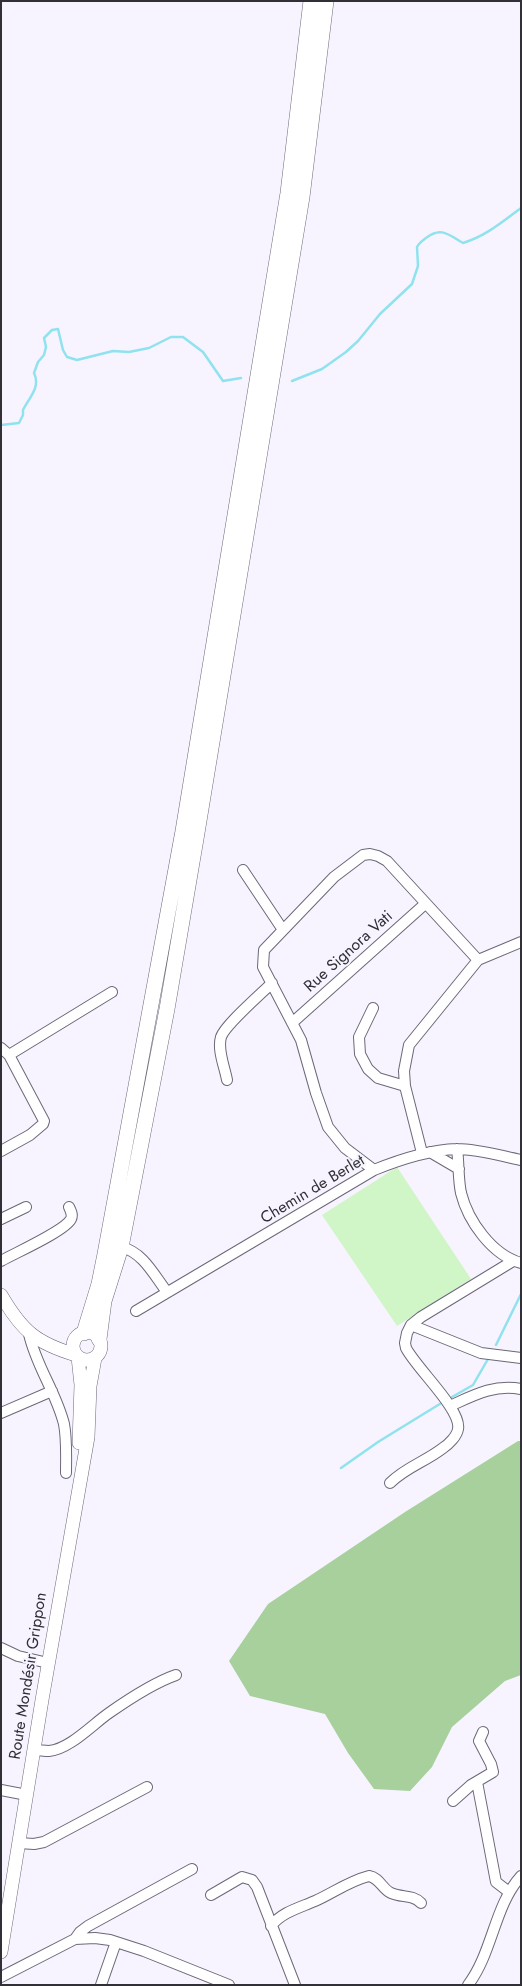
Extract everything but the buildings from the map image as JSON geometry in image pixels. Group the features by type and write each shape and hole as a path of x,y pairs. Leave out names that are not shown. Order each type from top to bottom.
{"highway":[{"path":"100,1280 183,831 288,193 311,1"},
{"path":"99,1339 104,1301 121,1247 167,1009 262,445 302,197 326,1"},
{"path":"80,1336 111,1251 117,1247 121,1247"}],"main road":[{"path":"1,1295 12,1314 30,1334 47,1344 87,1361 95,1358 102,1348 99,1339 93,1333 50,1340 30,1334"},
{"path":"77,1356 73,1349 80,1336"},
{"name":"Route Mondésir Grippon","path":"77,1356 81,1385 79,1439 80,1477"},
{"name":"Route Mondésir Grippon","path":"1,1952 48,1663 88,1438 90,1386 95,1358"}],"street":[{"path":"374,1170 345,1148 328,1127 316,1093 302,1040 264,967 264,950 334,877 363,855 370,854 387,861 478,960"},
{"path":"243,870 283,930"},
{"name":"Rue Signora Vati","path":"292,1023 425,904"},
{"path":"459,1169 426,1153 405,1086 404,1072 409,1045 478,960 521,942"},
{"path":"227,1080 220,1048 221,1037 230,1025 272,983"},
{"path":"1,1151 30,1134 43,1124 44,1121 4,1051 112,992"},
{"path":"373,1008 359,1037 360,1054 368,1069 378,1078 405,1086"},
{"path":"457,1149 461,1191 465,1206 473,1221 497,1250 517,1262"},
{"name":"Chemin de Berlet","path":"136,1311 289,1222 374,1170 402,1158 457,1149 521,1160"},
{"path":"1,1218 26,1207"},
{"path":"1,1261 51,1235 63,1227 70,1221 72,1216 69,1207"},
{"path":"121,1247 130,1249 140,1256 167,1292"},
{"path":"390,1483 407,1468 435,1454 453,1438 459,1428 450,1406 409,1354 405,1343 406,1333 411,1325 433,1308 517,1262"},
{"path":"411,1325 481,1353 521,1358"},
{"path":"30,1334 36,1360 52,1391 63,1423 66,1473"},
{"path":"450,1406 481,1391 502,1388 521,1389"},
{"path":"1,1413 52,1391"},
{"path":"1,1648 18,1656 48,1663"},
{"path":"34,1750 50,1751 64,1745 97,1723 107,1714 164,1680 176,1675"},
{"path":"453,1801 471,1785 494,1770 480,1745 480,1736 483,1732"},
{"path":"477,1782 496,1882 509,1892"},
{"path":"19,1842 38,1844 44,1842 147,1787"},
{"path":"1,1790 27,1794"},
{"path":"75,1939 80,1932 88,1926 192,1869"},
{"path":"271,1926 278,1918 297,1908 314,1902 344,1886 369,1876 378,1879 387,1891 394,1894 411,1896 421,1903"},
{"path":"468,1985 482,1962 509,1892 521,1876"},
{"path":"211,1895 237,1879 247,1877 252,1880 258,1887 271,1926 295,1985"},
{"path":"1,1977 75,1939 95,1938 116,1942 229,1985"},
{"path":"101,1985 116,1942"}],"green space":[{"path":"397,1167 471,1279 397,1326 322,1215"},
{"path":"518,1441 521,1441 521,1675 505,1681 452,1727 432,1767 410,1791 374,1789 348,1753 325,1714 250,1696 229,1661 268,1604 405,1512"}],"waterway":[{"path":"292,381 322,369 346,352 358,341 380,314 412,284 418,266 417,247 423,240 431,234 441,232 463,243 486,233 521,208"},
{"path":"1,425 19,423 23,415 23,410 35,388 36,378 34,373 38,362 44,355 46,347 44,338 52,330 58,329 63,350 67,357 77,360 113,351 129,352 149,348 171,337 183,337 203,352 223,381 241,378"},
{"path":"496,1345 521,1294"},
{"path":"452,1397 473,1385 488,1359"},
{"path":"341,1468 378,1442 443,1402"}]}
